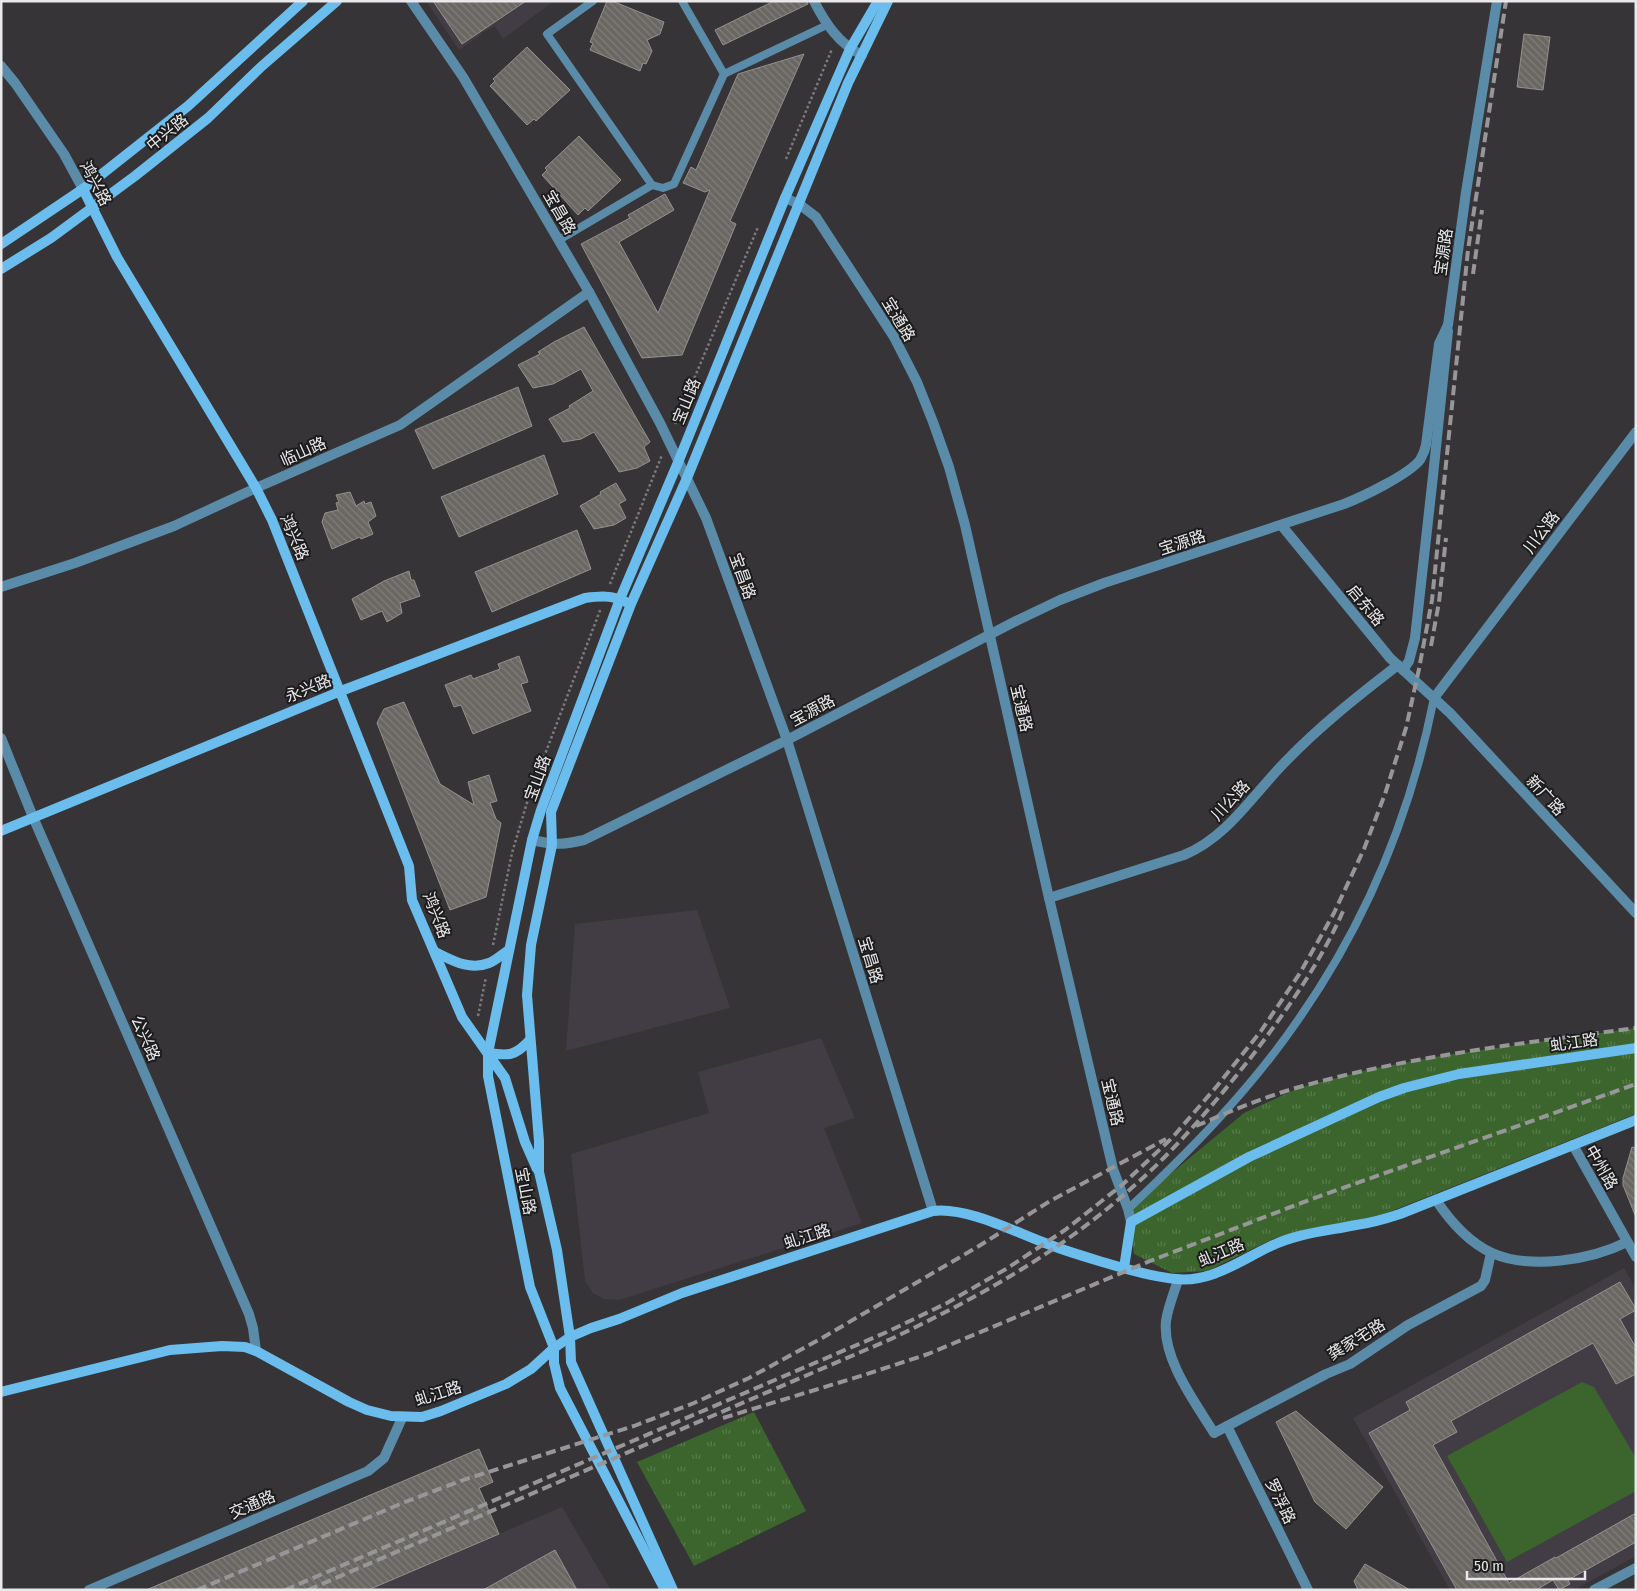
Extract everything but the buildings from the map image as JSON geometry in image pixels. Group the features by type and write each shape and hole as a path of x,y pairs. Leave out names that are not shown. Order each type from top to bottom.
{"main road":[{"name":"中兴路","path":"1,244 83,189 194,100 303,1"},
{"name":"中兴路","path":"1,269 93,209 208,118 262,66 337,1"},
{"name":"宝山路","path":"665,1590 560,1388 554,1363 554,1348 530,1287 488,1076 488,1053 532,840 544,801 620,599 785,198 850,49 878,1"},
{"name":"宝山路","path":"673,1590 571,1362 570,1337 557,1250 539,1172 539,1141 527,995 531,945 552,845 551,812 631,604 687,478 862,55 888,1"},
{"name":"鸿兴路","path":"83,189 117,257 256,488 272,520 409,866 412,900 462,1017 505,1078 525,1142 539,1172"},
{"name":"永兴路","path":"1,831 341,691 585,598 602,595 620,599 631,604"},
{"path":"435,952 460,964 472,966 489,963 509,950"},
{"path":"488,1053 505,1055 520,1050 530,1040"},
{"name":"虬江路","path":"1131,1222 1249,1158 1370,1101 1404,1088 1459,1074 1636,1048"},
{"name":"虬江路","path":"1,1392 170,1350 193,1347 234,1346 256,1350 349,1402 380,1414 402,1418 430,1415 506,1384 531,1370 554,1348 570,1337 682,1293 933,1211 948,1210 988,1221 1069,1252 1124,1268 1178,1280 1192,1280 1217,1274 1273,1245 1291,1238 1378,1221 1400,1214 1636,1120"},
{"name":"宝通路","path":"1124,1268 1131,1222"}],"street":[{"name":"宝昌路","path":"411,1 468,85 589,292 660,423 706,518 787,740 933,1211"},
{"path":"814,1 827,25 850,49 862,55"},
{"name":"宝源路","path":"532,840 552,845 584,840 787,740 990,634 1081,591 1344,504 1365,495 1418,462 1426,445 1439,344 1448,325 1466,192 1497,1"},
{"name":"鸿兴路","path":"1,66 64,154 83,189"},
{"name":"宝通路","path":"785,198 799,204 816,217 825,229 894,337 917,382 933,422 965,525 1049,898 1113,1169 1131,1222"},
{"name":"临山路","path":"1,587 124,546 174,526 400,425 589,292"},
{"path":"1400,668 1409,661 1415,638 1448,325"},
{"name":"川公路","path":"1434,698 1636,432"},
{"name":"启东路","path":"1282,526 1400,668 1434,698"},
{"name":"川公路","path":"1049,898 1184,855 1204,845 1226,828 1286,761 1314,733 1343,708 1400,668"},
{"name":"新广路","path":"1434,698 1636,912"},
{"name":"公兴路","path":"1,738 33,817 249,1314 256,1350"},
{"name":"中州路","path":"1572,1145 1636,1257"},
{"path":"1436,1200 1447,1217 1461,1232 1491,1253 1513,1259 1531,1261 1567,1260 1600,1254 1627,1242"},
{"name":"龚家宅路","path":"1178,1280 1166,1322 1169,1350 1176,1367 1214,1433 1326,1374 1350,1364 1408,1326 1481,1286 1485,1280 1491,1253"},
{"name":"交通路","path":"89,1590 368,1471 384,1458 402,1418"},
{"name":"罗浮路","path":"1227,1426 1308,1590"},
{"path":"1594,1590 1636,1568"}],"lane":[{"path":"593,1 547,34 652,184 663,188 674,184 724,74 827,25"},
{"path":"682,1 724,74"},
{"path":"559,240 652,184"},
{"path":"1128,1209 1192,1148 1237,1098 1297,1021 1321,986 1361,912 1398,832 1418,768 1434,698"}],"shaded area":[{"path":"426,1 554,1 503,39 495,26 481,33 481,35 459,50"},
{"path":"697,910 730,1008 566,1051 575,924"},
{"path":"821,1038 855,1118 824,1128 862,1223 619,1300 604,1299 593,1293 585,1281 571,1154 709,1113 698,1072"},
{"path":"1624,1268 1636,1289 1636,1556 1574,1590 1450,1590 1353,1418"},
{"path":"562,1507 611,1590 318,1590 392,1580"}],"green space":[{"path":"1636,1028 1636,1114 1384,1214 1275,1238 1207,1271 1172,1273 1134,1254 1128,1209 1244,1113 1301,1087 1371,1069 1440,1056"},
{"path":"1582,1382 1594,1387 1636,1458 1636,1491 1507,1562 1447,1456"},
{"path":"754,1412 806,1511 694,1566 637,1462"}],"railway":[{"path":"285,1590 887,1332 947,1303 1006,1269 1065,1230 1122,1185 1172,1138 1261,1031 1300,973 1334,913 1364,849 1385,794 1406,728 1432,600 1468,250 1506,1"},
{"path":"1473,274 1482,210"},
{"path":"1431,646 1439,602 1446,538"},
{"path":"308,1590 891,1339 984,1291 1044,1255 1072,1236 1144,1177 1208,1110 1278,1021 1314,967 1344,909"},
{"path":"1196,1126 1276,1094 1385,1066 1468,1051 1636,1028"},
{"path":"723,1418 928,1354 1150,1261 1309,1200 1636,1084"},
{"path":"197,1590 405,1502 466,1479 634,1426 694,1403 749,1378 822,1338 979,1246 1050,1201 1166,1139"}]}
